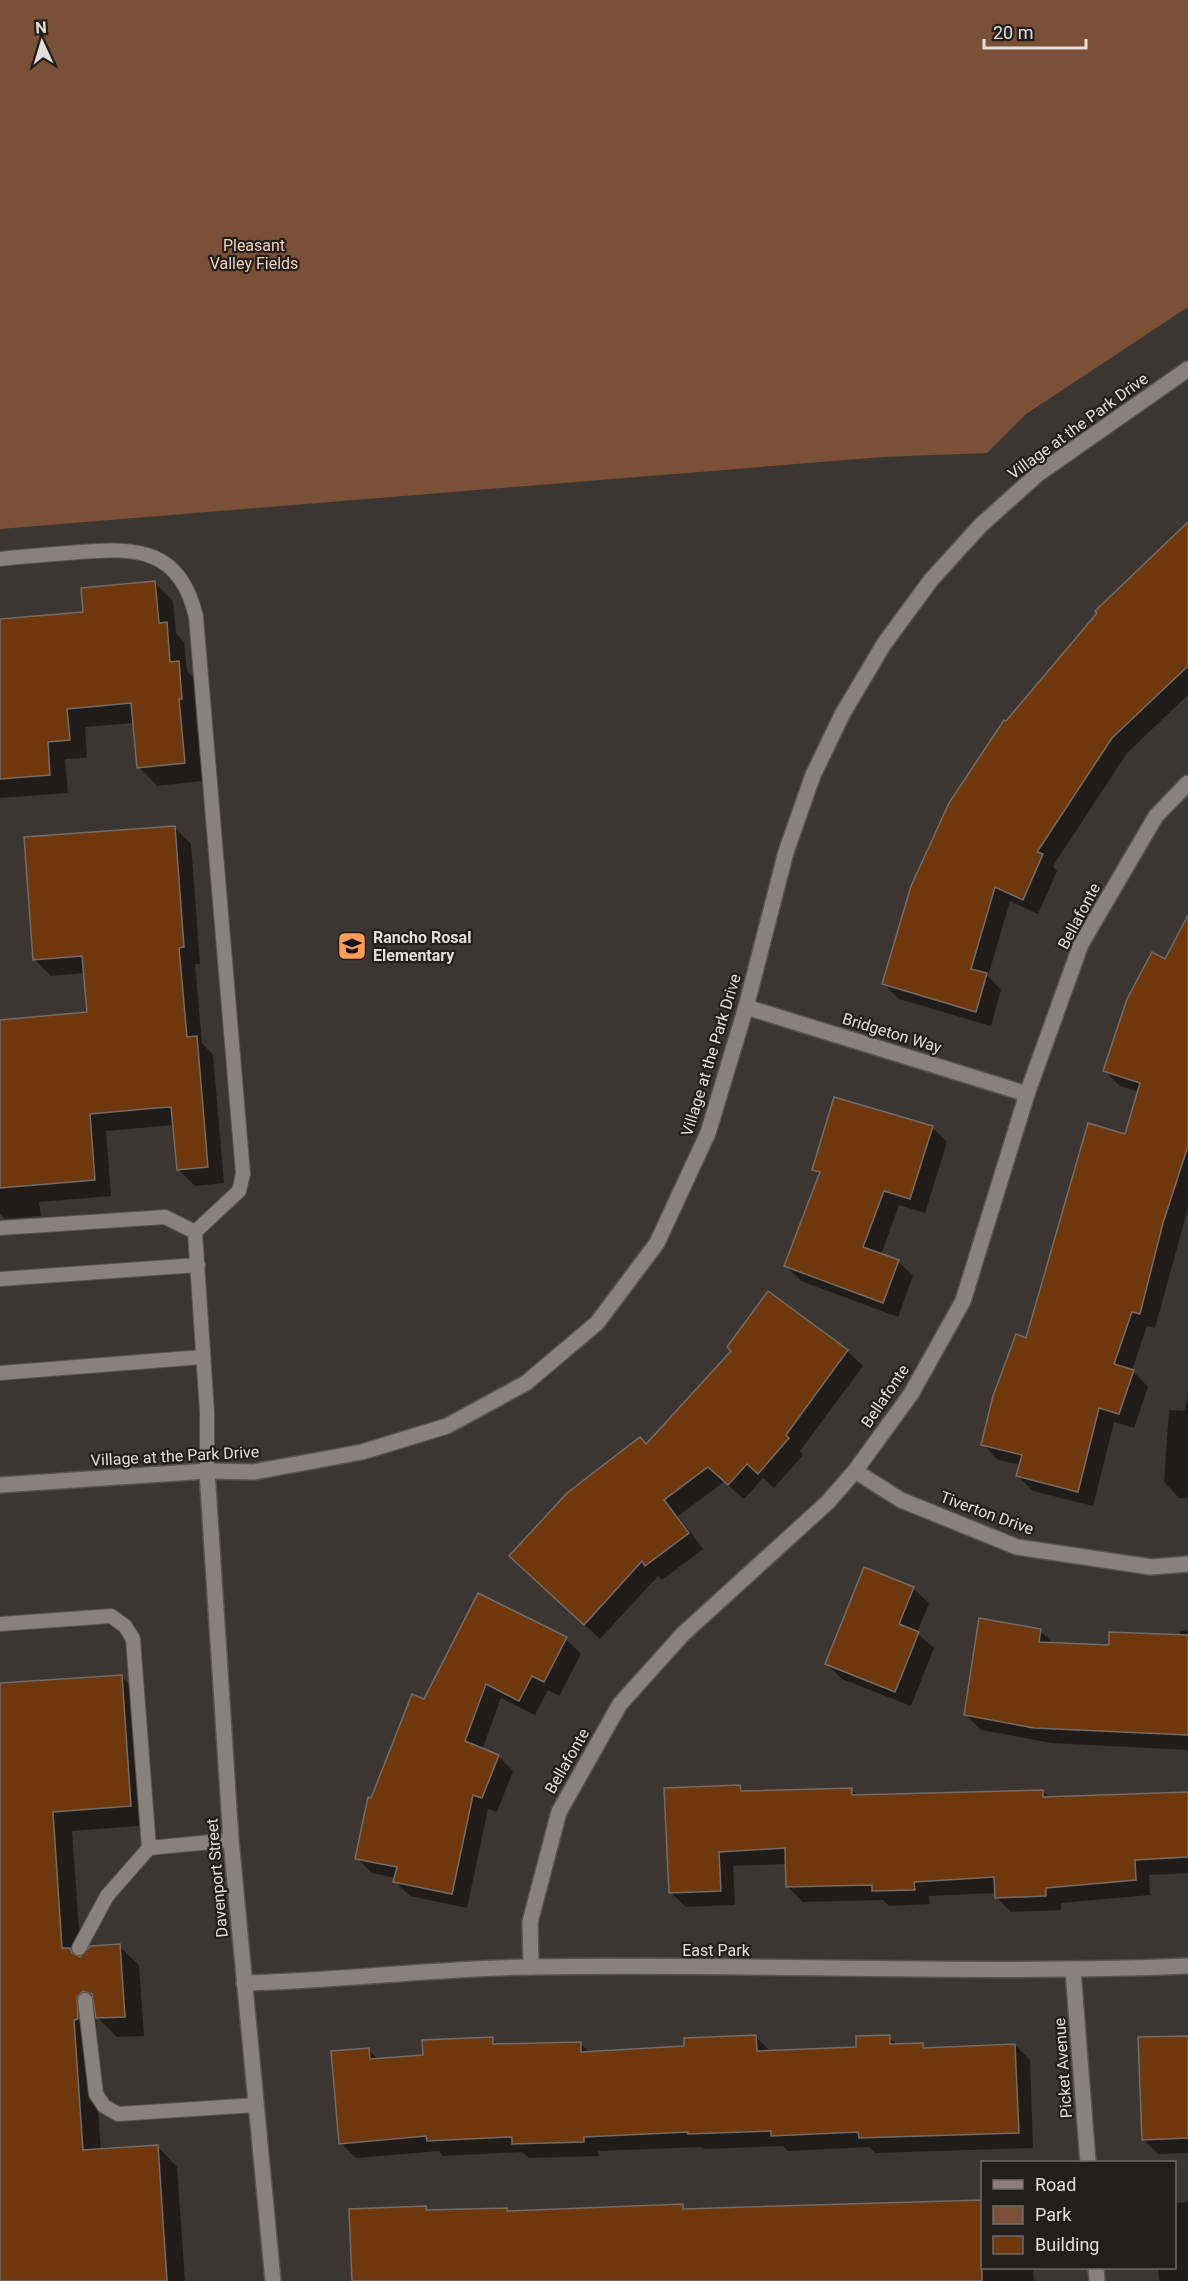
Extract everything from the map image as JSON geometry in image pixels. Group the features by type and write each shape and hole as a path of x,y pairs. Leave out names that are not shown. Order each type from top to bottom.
{"street":[{"name":"Village at the Park Drive","path":"0,1485 207,1471 254,1472 362,1452 447,1426 526,1383 597,1323 657,1243 708,1133 746,1006 786,852 813,775 843,713 884,644 931,580 981,525 1038,474 1188,369"},
{"name":"Bellafonte","path":"531,1966 530,1922 559,1812 620,1704 683,1634 828,1502 855,1471 911,1394 963,1301 1027,1094 1081,944 1156,816 1188,783"},
{"name":"Bridgeton Way","path":"746,1006 1027,1094"},
{"name":"Davenport Street","path":"207,1471 231,1840 273,2281"},
{"name":"Tiverton Drive","path":"855,1471 901,1500 1017,1547 1151,1568 1188,1564"},
{"name":"East Park","path":"244,1983 531,1966 1073,1971 1188,1966"},
{"name":"Picket Avenue","path":"1073,1971 1088,2161"}],"lane":[{"path":"0,559 119,548 142,551 168,564 182,578 191,596 196,617 243,1174 239,1191 195,1232"},
{"path":"0,1228 165,1217 195,1232"},
{"path":"195,1232 207,1412 207,1471"},
{"path":"0,1279 198,1265"},
{"path":"0,1373 202,1357"},
{"path":"0,1624 111,1616 125,1626 133,1639 149,1848"},
{"path":"79,1948 107,1896 149,1848 231,1840"},
{"path":"85,2000 96,2094 104,2106 118,2114 256,2105"}],"green space":[{"name":"Pleasant Valley Fields","path":"0,0 1188,0 1188,307 1026,414 987,453 882,457 0,529"}],"building":[{"path":"1188,522 1188,666 1112,738 1037,852 1043,854 1023,900 995,887 971,969 987,973 976,1012 882,984 911,886 949,803 1004,720 1006,721 1097,613 1095,611"},
{"path":"155,581 159,623 167,622 170,662 179,661 182,699 179,699 185,763 137,768 131,703 67,709 70,740 48,742 50,775 0,779 0,619 83,612 81,588"},
{"path":"175,826 184,947 179,948 187,1037 197,1036 208,1167 177,1170 171,1107 90,1114 95,1180 0,1188 0,1020 87,1012 82,956 33,960 24,837"},
{"path":"1188,915 1188,1146 1163,1223 1140,1314 1132,1312 1114,1364 1134,1370 1119,1414 1099,1408 1078,1492 1016,1476 1022,1455 981,1445 993,1396 1016,1334 1026,1338 1088,1123 1125,1134 1140,1083 1103,1071 1127,999 1152,952 1165,959"},
{"path":"834,1097 933,1126 910,1199 884,1191 863,1247 899,1260 883,1303 784,1266 820,1172 812,1170"},
{"path":"768,1291 848,1350 786,1435 789,1438 758,1474 747,1464 728,1485 708,1467 664,1500 689,1533 645,1566 642,1561 584,1625 509,1556 567,1493 640,1437 646,1444 731,1351 727,1347"},
{"path":"864,1567 914,1587 899,1624 919,1632 895,1692 825,1664"},
{"path":"478,1593 567,1637 544,1682 532,1676 519,1701 486,1684 465,1741 499,1755 482,1798 473,1795 452,1894 393,1882 397,1867 355,1859 368,1797 371,1798 412,1694 424,1699"},
{"path":"979,1618 1041,1629 1039,1642 1109,1645 1109,1632 1188,1635 1188,1735 1034,1728 964,1715"},
{"path":"122,1675 131,1806 53,1812 62,1948 70,1948 72,1953 80,1957 90,1946 120,1944 125,2017 96,2018 92,1994 83,1991 77,1997 78,2019 74,2020 83,2150 158,2145 167,2281 0,2281 0,1683"},
{"path":"740,1785 741,1791 852,1788 852,1795 1043,1790 1043,1797 1188,1792 1188,1857 1135,1860 1136,1880 1046,1888 1046,1896 995,1898 994,1877 914,1882 915,1890 872,1891 872,1885 786,1887 785,1848 719,1852 721,1891 669,1893 664,1788"},
{"path":"756,2035 757,2051 856,2047 856,2036 890,2035 890,2044 923,2043 923,2048 1015,2044 1019,2133 859,2138 858,2132 771,2136 771,2131 688,2134 688,2132 584,2137 584,2142 512,2144 512,2137 427,2141 426,2136 339,2144 331,2051 369,2048 370,2059 423,2055 422,2040 493,2037 493,2044 581,2042 581,2052 684,2046 684,2038"},
{"path":"1188,2036 1188,2138 1142,2140 1138,2037"},
{"path":"981,2200 982,2281 352,2281 349,2209 426,2206 426,2210 507,2208 507,2211 683,2204 683,2209"}],"place":[{"name":"Rancho Rosal Elementary","path":"352,946"}]}
